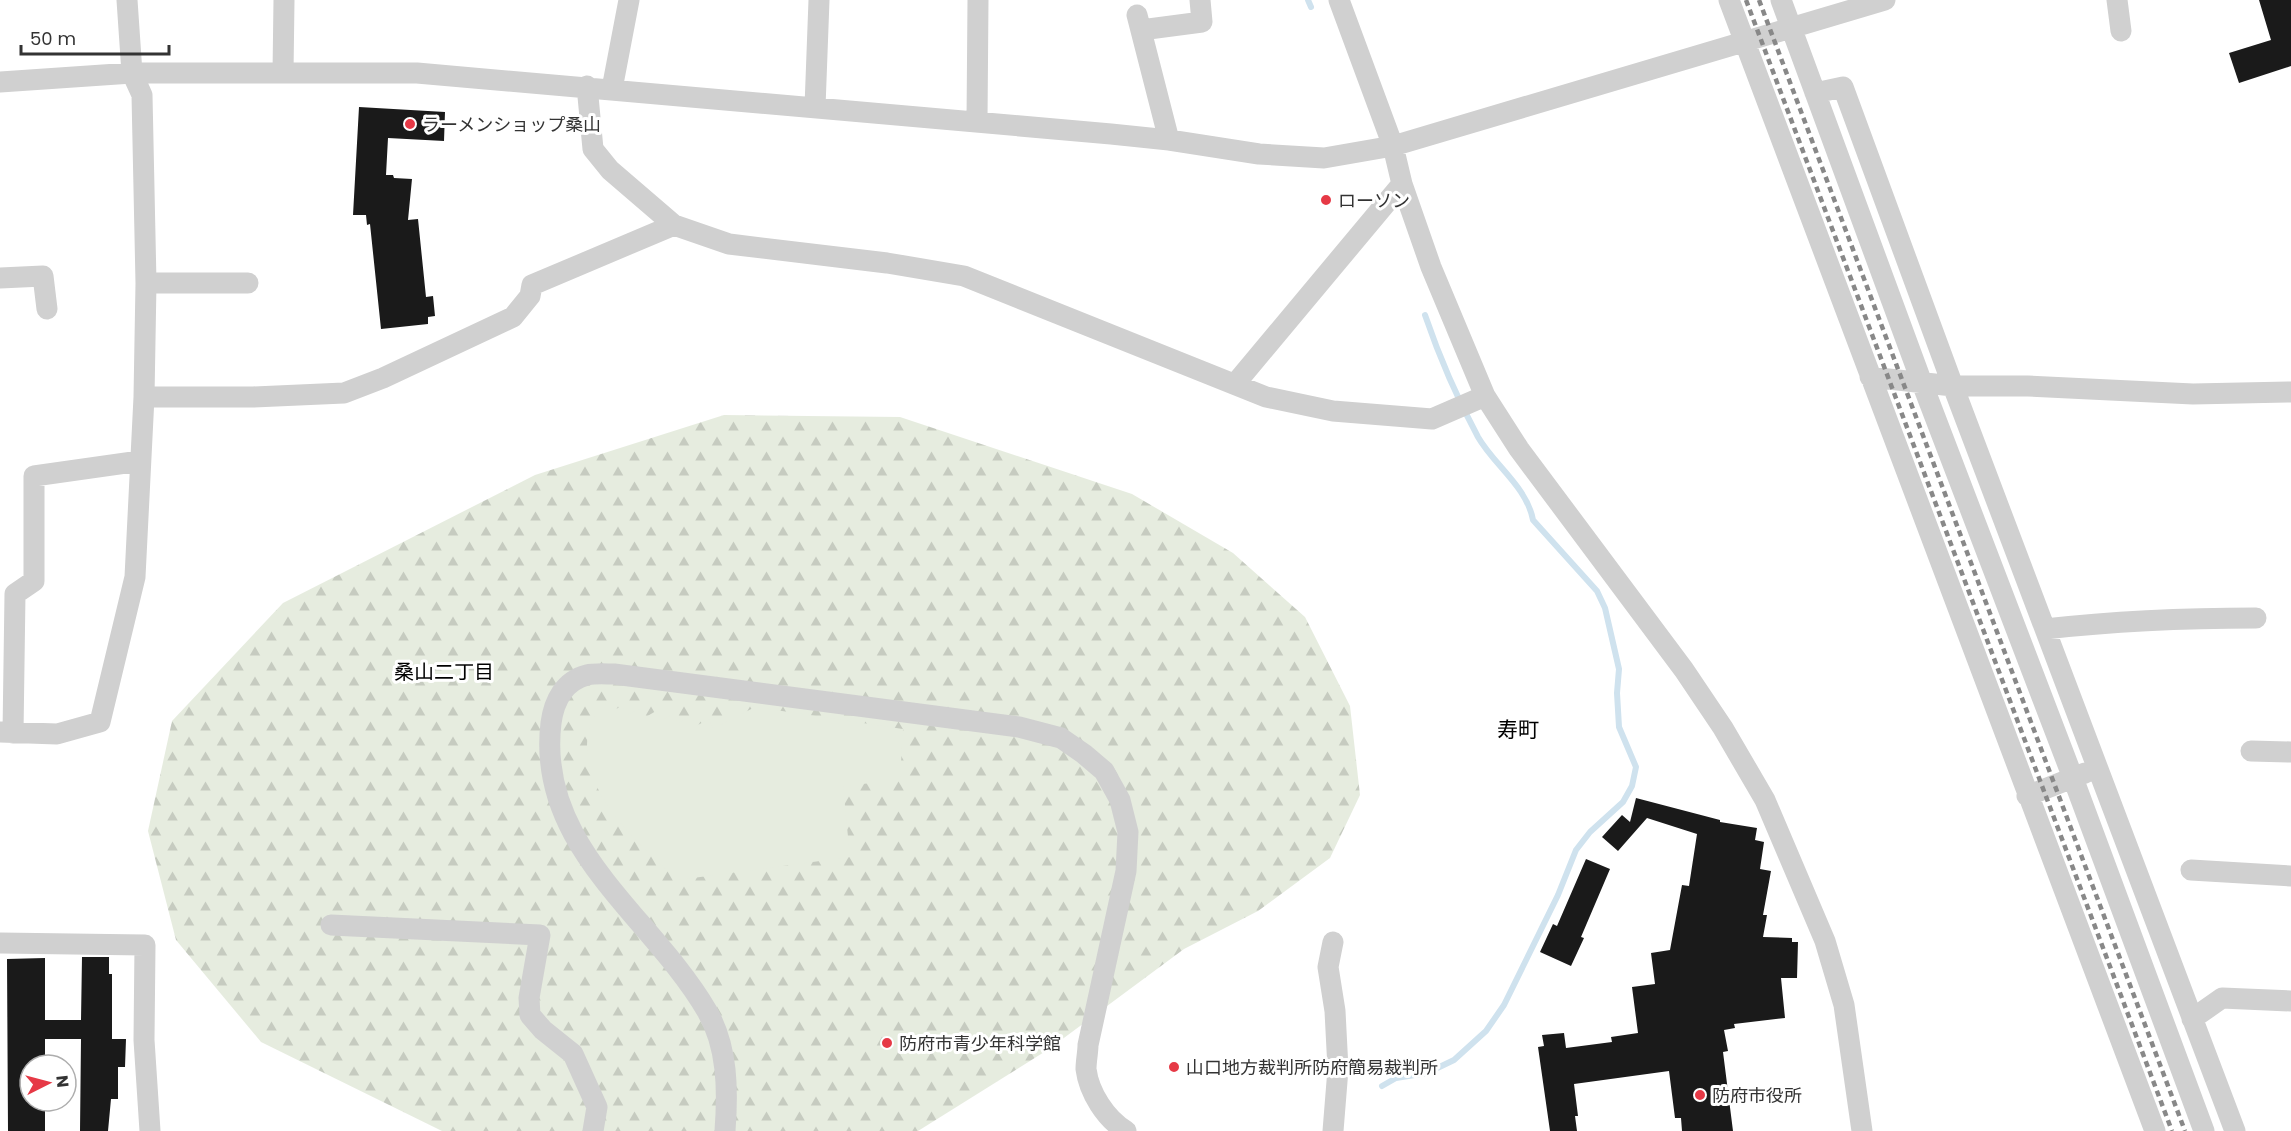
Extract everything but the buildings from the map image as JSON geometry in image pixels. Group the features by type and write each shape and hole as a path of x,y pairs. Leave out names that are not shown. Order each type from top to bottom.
{"street":[{"path":"127,0 132,73 142,95 146,282 144,397 135,578 100,722 57,734 6,732 15,594 34,581 34,476 140,462"},
{"path":"283,73 284,0"},
{"path":"612,89 628,0"},
{"path":"815,107 819,0"},
{"path":"977,121 978,0"},
{"path":"1169,140 1138,23 1202,22 1200,0"},
{"path":"1339,0 1393,146 1402,184 1431,267 1485,396 1519,449 1691,680 1724,728 1765,800 1825,941 1841,994 1862,1131"},
{"path":"1729,0 2155,1131"},
{"path":"1780,0 2204,1131"},
{"path":"0,82 132,73 417,73 977,121 1169,140 1259,154 1323,158 1363,153 1393,146 1885,0"},
{"path":"2117,0 2121,31"},
{"path":"587,86 593,149 610,170 674,225 729,244 887,263 964,276 1266,397 1333,411 1432,419 1485,396"},
{"path":"1815,93 1843,87 1953,386 2235,1131"},
{"path":"1235,384 1402,184"},
{"path":"144,397 253,398 344,393 383,378 513,317 530,296 532,285 674,225"},
{"path":"0,278 43,276 47,309"},
{"path":"146,282 248,283"},
{"path":"1870,377 1953,386 2028,386 2193,394 2291,392"},
{"path":"2045,629 2110,622 2183,618 2256,618"},
{"path":"725,1131 727,1081 720,1042 708,1012 588,859 566,822 555,792 550,766 549,735 553,708 565,686 587,675 614,674 1019,727 1061,738 1084,754 1104,771 1120,800 1128,832 1126,871 1088,1045 1086,1069 1104,1112 1126,1131"},
{"path":"2251,751 2291,752"},
{"path":"2027,796 2098,768"},
{"path":"2192,870 2291,876"},
{"path":"331,926 540,934 529,998 530,1015 543,1030 573,1053 597,1107 592,1131"},
{"path":"1332,1131 1338,1069 1335,1011 1328,968 1333,942"},
{"path":"0,943 145,945 144,1040 150,1131"},
{"path":"2192,1019 2222,998 2291,1001"}],"green space":[{"path":"724,415 900,417 1132,494 1233,553 1305,617 1350,706 1360,795 1330,858 1258,911 1184,949 1049,1049 918,1131 442,1131 261,1042 176,940 148,831 172,721 283,603 535,475"},
{"path":"610,703 614,710 622,706 627,715 640,709 644,718 656,711 662,720 673,714 678,723 691,717 696,726 709,719 713,729 755,707 903,729 900,780 843,786 850,857 678,880 622,824 605,802 593,778 587,754 589,730 601,705"}],"waterway":[{"path":"1308,0 1311,7"},
{"path":"1382,1086 1396,1078 1427,1073 1454,1060 1486,1031 1504,1005 1558,895 1576,850 1590,832 1623,802 1632,786 1636,767 1619,727 1617,693 1619,669 1605,608 1597,591 1533,520 1524,497 1478,437 1449,377 1425,315"}],"railway":[{"path":"1746,0 2172,1131"},
{"path":"1759,0 2185,1131"}],"place":[{"name":"ラーメンショップ桑山","path":"410,124"},
{"name":"ローソン","path":"1326,200"},
{"name":"防府市青少年科学館","path":"887,1043"},
{"name":"山口地方裁判所防府簡易裁判所","path":"1174,1067"},
{"name":"防府市役所","path":"1700,1095"}],"district":[{"name":"桑山二丁目","path":"444,672"},
{"name":"寿町","path":"1518,729"}]}
